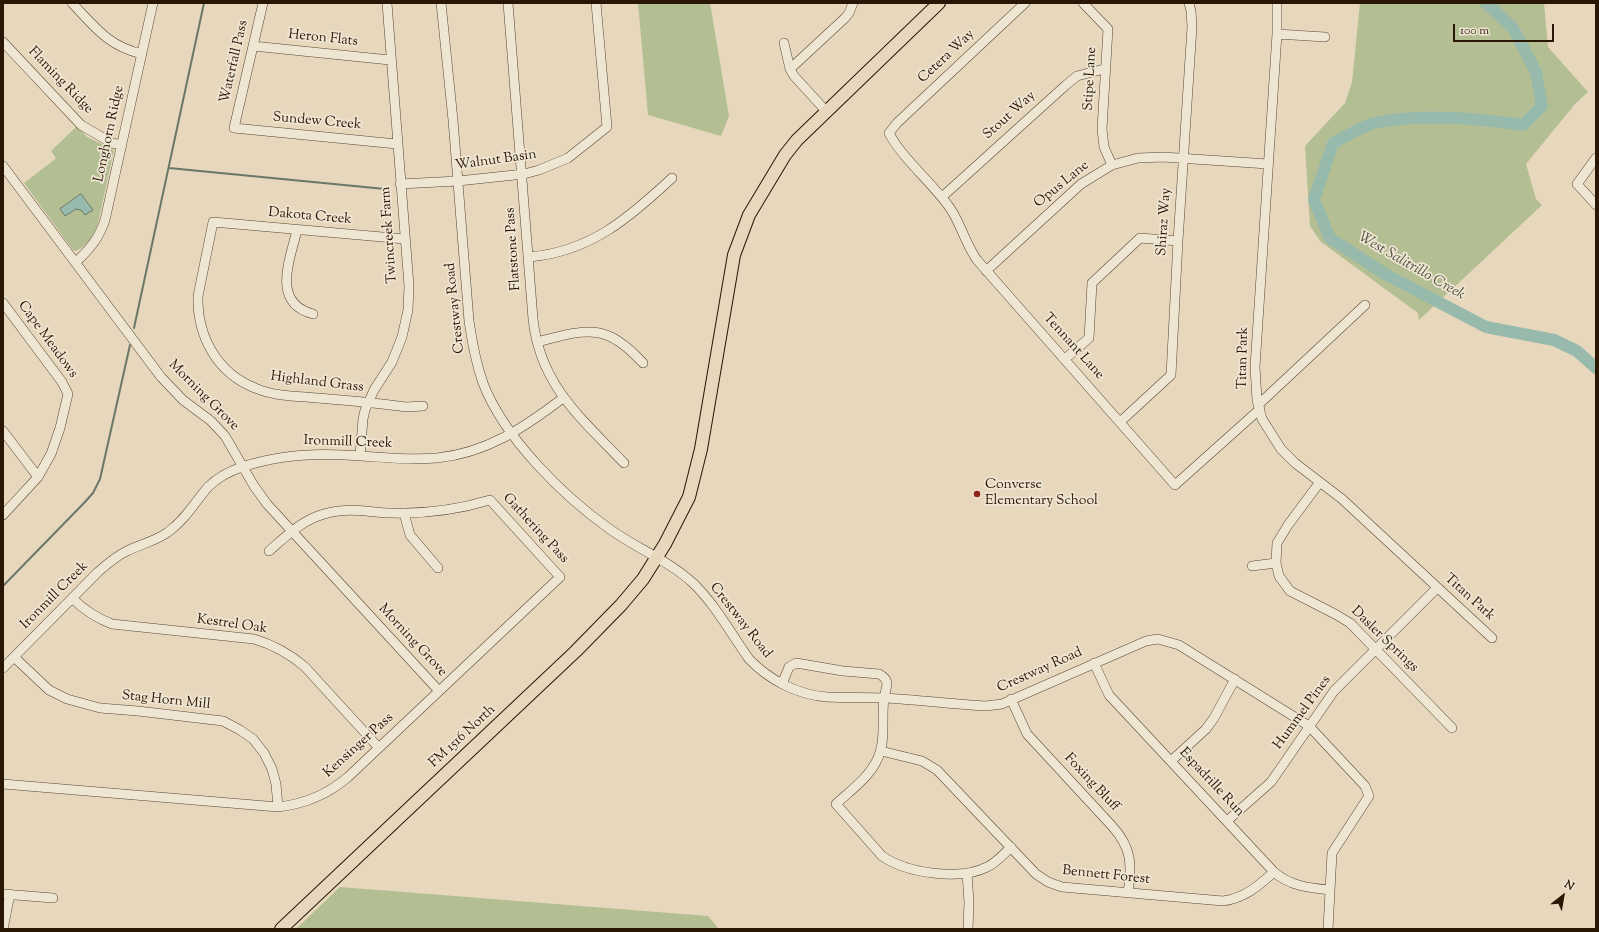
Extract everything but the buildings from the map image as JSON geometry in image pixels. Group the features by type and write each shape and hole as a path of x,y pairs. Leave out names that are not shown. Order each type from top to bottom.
{"main road":[{"name":"FM 1516 North","path":"281,929 576,652 632,592 656,558 689,497 701,449 733,261 749,215 785,154 797,140 939,3"}],"street":[{"path":"72,3 105,38 127,50 142,54"},
{"name":"Longhorn Ridge","path":"76,262 92,247 102,231 153,3"},
{"name":"Waterfall Pass","path":"234,128 263,3"},
{"name":"Twincreek Farm","path":"360,456 363,419 368,403 374,390 392,362 405,327 409,286 390,60 387,3"},
{"name":"Crestway Road","path":"441,3 458,181 469,321 473,348 484,384 494,406 511,433 535,461 578,505 612,531 656,558 692,583 705,598 749,659 761,671 782,684 807,693 827,697 884,698 986,706 1002,704 1146,641 1158,639 1179,645 1309,726 1365,786 1369,796 1332,853 1330,890"},
{"name":"Flatstone Pass","path":"508,3 533,319 537,342 551,378 563,398 624,463"},
{"name":"Walnut Basin","path":"400,184 458,181 522,174 539,170 562,161 576,152 606,127 596,3"},
{"path":"790,69 849,13 853,3"},
{"name":"Cetera Way","path":"889,133 1025,3"},
{"name":"Stipe Lane","path":"1083,3 1108,29 1104,70 1103,139 1104,147 1112,165"},
{"name":"Shiraz Way","path":"1120,422 1171,375 1192,26 1189,3"},
{"name":"Titan Park","path":"1276,3 1277,34 1255,367 1259,407 1262,418 1281,449 1295,463 1342,499 1492,638"},
{"path":"1277,34 1325,37"},
{"name":"Flaming Ridge","path":"3,42 81,125 112,143 122,145"},
{"path":"784,43 790,69 801,85 826,111"},
{"name":"Heron Flats","path":"253,46 390,60"},
{"name":"Stout Way","path":"942,197 1077,76 1104,70"},
{"name":"Sundew Creek","path":"234,128 397,144"},
{"name":"Tennant Lane","path":"889,133 896,145 942,197 956,218 968,247 986,271 1065,359 1175,486 1259,407"},
{"name":"Opus Lane","path":"986,271 1081,184 1112,165 1138,158 1184,158 1268,164"},
{"path":"1596,158 1577,184 1596,204"},
{"name":"Morning Grove","path":"3,166 161,377 182,400 211,421 226,436 242,467 260,495 291,531 440,691"},
{"path":"529,257 564,250 586,242 604,233 640,208 672,178"},
{"name":"Dakota Creek","path":"213,222 405,239"},
{"name":"Highland Grass","path":"213,222 198,296 198,308 203,333 212,353 218,362 230,374 255,388 281,395 406,407 423,406"},
{"path":"297,230 286,287 287,293 294,304 305,312 313,314"},
{"path":"1065,359 1089,338 1092,283 1140,238 1178,241"},
{"name":"Cape Meadows","path":"3,303 62,382 68,394 56,441 45,466 38,477"},
{"path":"1259,407 1365,305"},
{"path":"537,342 576,332 595,332 619,340 630,348 643,362"},
{"name":"Ironmill Creek","path":"3,668 110,561 127,551 168,532 180,522 209,487 220,477 242,467 268,460 307,454 360,456 401,460 438,458 485,446 530,423 563,398"},
{"path":"3,431 38,477 3,515"},
{"name":"Dasler Springs","path":"1320,482 1288,525 1277,543 1276,563 1279,576 1290,591 1344,619 1376,648 1452,728"},
{"name":"Gathering Pass","path":"404,513 457,509 490,500 560,577"},
{"path":"269,551 291,531 319,516 351,509 404,513 410,535 438,568"},
{"path":"1252,566 1276,563"},
{"name":"Kensinger Pass","path":"3,784 278,806 306,802 332,789 379,748 560,577"},
{"name":"Hummel Pines","path":"1227,821 1270,782 1334,691 1438,588"},
{"name":"Kestrel Oak","path":"72,598 84,610 96,618 112,624 254,639 270,644 295,658 305,667 379,748"},
{"name":"Stag Horn Mill","path":"14,657 49,690 67,698 100,708 223,721 240,730 253,739 264,753 272,769 276,784 278,806"},
{"path":"782,684 789,667 796,663 843,671 879,674 886,680 887,688 884,698 882,740 877,760 869,773 836,804 882,856 905,868 919,871 951,874 967,873 988,867 1011,847"},
{"name":"Espadrille Run","path":"1094,663 1109,695 1274,872 1289,882 1305,887 1330,890"},
{"path":"1171,760 1206,729 1214,718 1235,679"},
{"name":"Foxing Bluff","path":"1011,699 1027,734 1112,826 1122,839 1128,852 1131,865 1128,893"},
{"name":"Bennett Forest","path":"880,751 922,761 937,770 1036,874 1055,885 1062,887 1216,901 1230,900 1252,891 1274,872"},
{"path":"967,873 969,902 968,929"},
{"path":"1328,929 1330,890"},
{"path":"3,929 7,894 53,898"}],"shaded area":[{"path":"638,3 710,3 729,116 721,136 648,115"},
{"path":"1360,3 1544,3 1548,47 1588,92 1575,104 1526,164 1536,199 1542,205 1419,320 1418,313 1321,242 1310,226 1305,146 1345,103 1352,82"},
{"path":"77,126 87,137 114,150 98,223 87,243 76,251 73,250 24,183 56,158 51,151"},
{"path":"81,194 93,210 85,215 81,210 76,209 65,216 60,209"},
{"path":"340,887 708,916 719,929 296,929"}],"waterway":[{"path":"134,328 204,3"},
{"name":"West Salitrillo Creek","path":"1486,3 1513,28 1536,72 1542,106 1523,125 1486,120 1429,117 1392,120 1374,123 1364,127 1333,143 1314,200 1330,238 1385,274 1486,327 1554,340 1577,351 1596,368"},
{"path":"169,168 385,189"},
{"path":"3,586 93,493 100,479 130,345"}],"place":[{"name":"Converse Elementary School","path":"977,494"}]}
